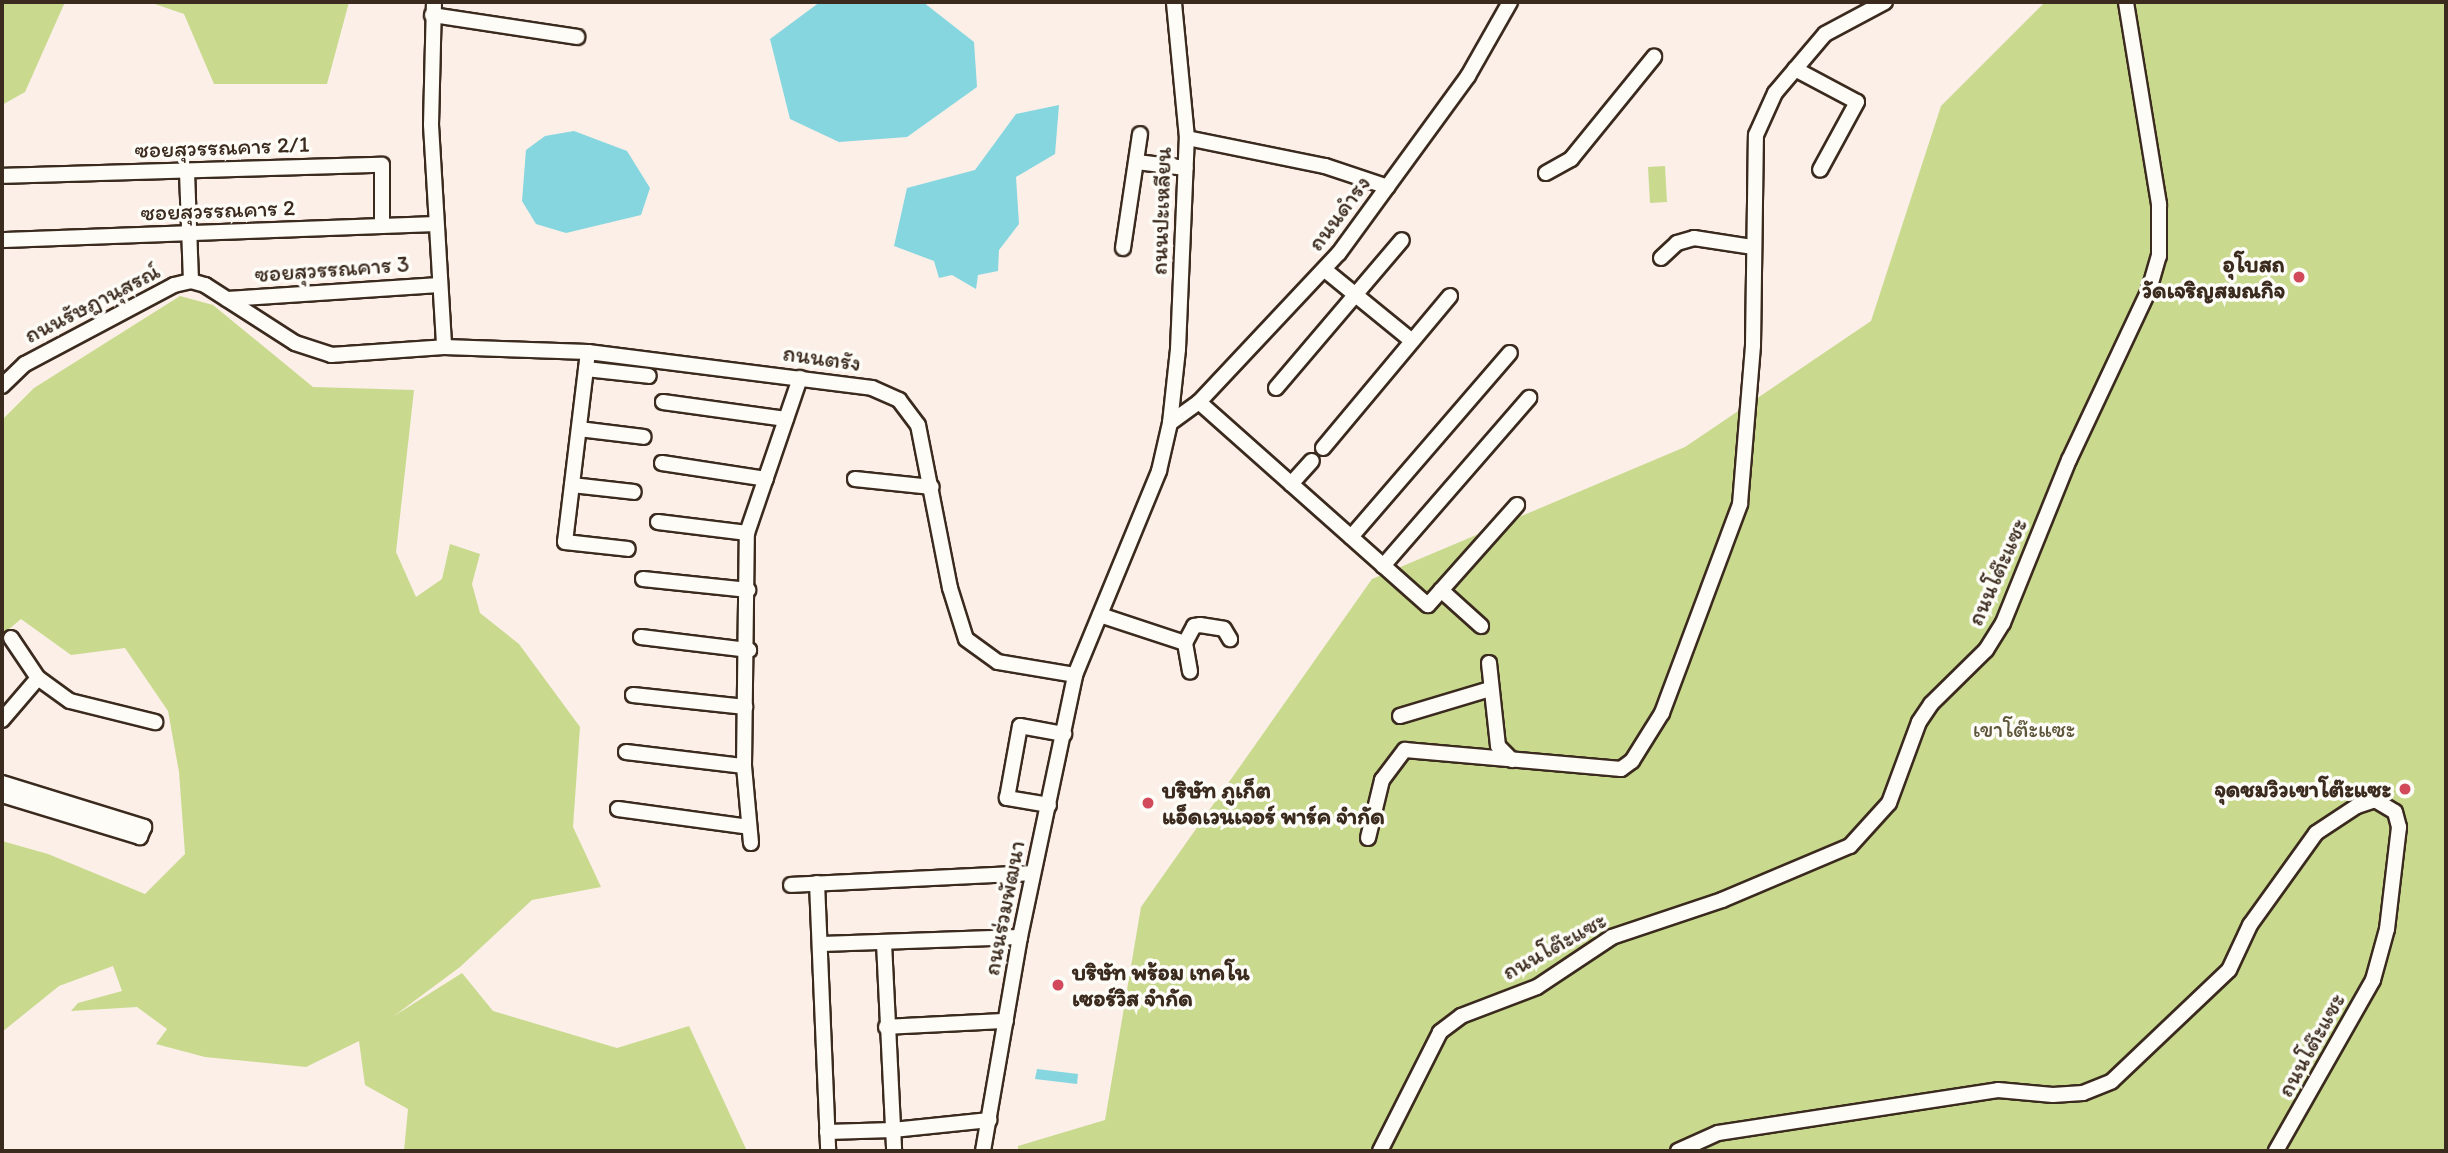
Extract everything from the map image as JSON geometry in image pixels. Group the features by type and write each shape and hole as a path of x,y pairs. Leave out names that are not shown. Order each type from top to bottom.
{"street":[{"name":"ถนนปะเหลียน","path":"1170,423 1178,349 1187,138 1174,2"},
{"name":"ถนนดำรง","path":"1170,423 1199,402 1325,270 1468,76 1510,2"},
{"path":"1368,838 1382,780 1405,750 1621,769 1632,761 1662,713 1740,504 1753,345 1756,135 1774,93 1825,34 1885,2"},
{"name":"ถนนโต๊ะแซะ","path":"1380,1151 1440,1032 1461,1016 1537,987 1612,937 1722,900 1850,846 1866,833 1889,803 1919,722 1931,704 1986,650 2003,623 2069,460 2149,290 2159,256 2159,204 2126,2"},
{"path":"444,347 431,125 433,9 577,37"},
{"path":"1546,173 1571,159 1654,57"},
{"path":"1795,69 1857,102 1820,170"},
{"path":"1123,248 1138,162 1140,134"},
{"path":"1187,138 1325,166 1388,187"},
{"path":"1138,162 1186,168"},
{"name":"ซอยสุวรรณคาร 2/1","path":"2,176 382,165 382,226"},
{"path":"187,172 191,281"},
{"name":"ซอยสุวรรณคาร 2","path":"2,240 436,224"},
{"path":"1661,258 1677,243 1695,238 1754,247"},
{"path":"1276,388 1402,240"},
{"path":"1325,270 1412,341"},
{"name":"ถนนรัษฎานุสรณ์","path":"2,386 25,363 174,285 191,281 227,299 282,335 319,352 444,347"},
{"name":"ซอยสุวรรณคาร 3","path":"227,299 440,285"},
{"path":"1323,448 1450,296"},
{"name":"ถนนตรัง","path":"444,347 588,352 872,388 899,400 918,425 950,588 967,639 999,662 1075,674"},
{"path":"588,352 565,542 628,549"},
{"path":"1350,537 1510,353"},
{"path":"586,369 649,376"},
{"path":"751,842 744,766 749,650 747,533 800,378"},
{"path":"1383,566 1529,398"},
{"path":"663,402 786,419"},
{"path":"1199,402 1428,605 1517,505"},
{"path":"1075,674 1159,471 1170,423"},
{"path":"579,429 644,437"},
{"path":"1291,484 1312,461"},
{"path":"662,463 766,479"},
{"path":"855,479 932,487"},
{"path":"572,485 634,492"},
{"path":"658,522 747,533"},
{"path":"643,579 748,590"},
{"path":"1441,590 1481,626"},
{"path":"1100,615 1185,643"},
{"path":"1190,672 1185,643 1194,626 1224,629 1230,639"},
{"path":"641,637 749,650"},
{"path":"11,638 38,678 70,701 155,722"},
{"path":"1489,663 1498,746 1512,760"},
{"name":"ถนนร่วมพัฒนา","path":"983,1151 1020,937 1075,674"},
{"path":"2,720 38,678"},
{"path":"1400,716 1490,688"},
{"path":"633,695 745,707"},
{"path":"1049,805 1007,798 1020,726 1064,734"},
{"path":"626,752 744,766"},
{"path":"2,783 144,827 140,837 2,795"},
{"name":"ถนนโต๊ะแซะ","path":"1678,1151 1731,1131 1998,1090 2053,1095 2083,1093 2112,1081 2161,1040 2229,970 2250,926 2316,833 2357,806 2375,800 2395,812 2399,827 2387,929 2373,980 2276,1151"},
{"path":"618,809 749,827"},
{"path":"791,885 1033,873"},
{"path":"817,883 822,944 828,1151"},
{"path":"822,944 1020,937"},
{"path":"884,943 894,1151"},
{"path":"886,1027 1006,1021"},
{"path":"827,1132 893,1130 989,1120"}],"green space":[{"path":"2,2 65,2 25,92 2,105"},
{"path":"149,2 349,2 327,84 214,84 184,14"},
{"name":"เขาโต๊ะแซะ","path":"2045,2 2446,2 2446,1151 1018,1151 1018,1146 1105,1120 1141,907 1372,579 1685,447 1871,321 1941,106"},
{"path":"1665,166 1667,202 1650,203 1648,167"},
{"path":"180,296 213,305 313,387 414,390 396,552 416,597 442,579 450,544 480,554 472,584 480,613 519,644 580,727 573,827 601,887 532,900 460,967 394,1016 462,973 493,1011 617,1048 689,1026 747,1151 404,1151 408,1109 365,1085 359,1041 306,1067 205,1057 156,1044 167,1029 137,1007 71,1011 78,1003 122,991 113,966 59,986 2,1032 2,841 48,854 145,894 185,854 179,772 168,711 125,648 71,655 21,619 2,635 2,420 34,388"}],"water":[{"path":"820,2 923,2 974,42 977,87 907,137 839,142 790,119 770,39"},
{"path":"1059,105 1055,154 1016,177 1019,224 999,250 998,271 978,275 976,289 952,275 939,278 934,261 894,246 907,188 975,170 1016,114"},
{"path":"574,131 627,151 650,188 641,215 566,233 536,224 522,201 526,150 545,136"},
{"path":"1037,1069 1078,1074 1077,1084 1035,1079"}],"place":[{"name":"อุโบสถ วัดเจริญสมณกิจ","path":"2299,277"},
{"name":"จุดชมวิวเขาโต๊ะแซะ","path":"2405,789"},
{"name":"บริษัท ภูเก็ต แอ็ดเวนเจอร์ พาร์ค จำกัด","path":"1148,803"},
{"name":"บริษัท พร้อม เทคโน เซอร์วิส จำกัด","path":"1058,985"}]}
